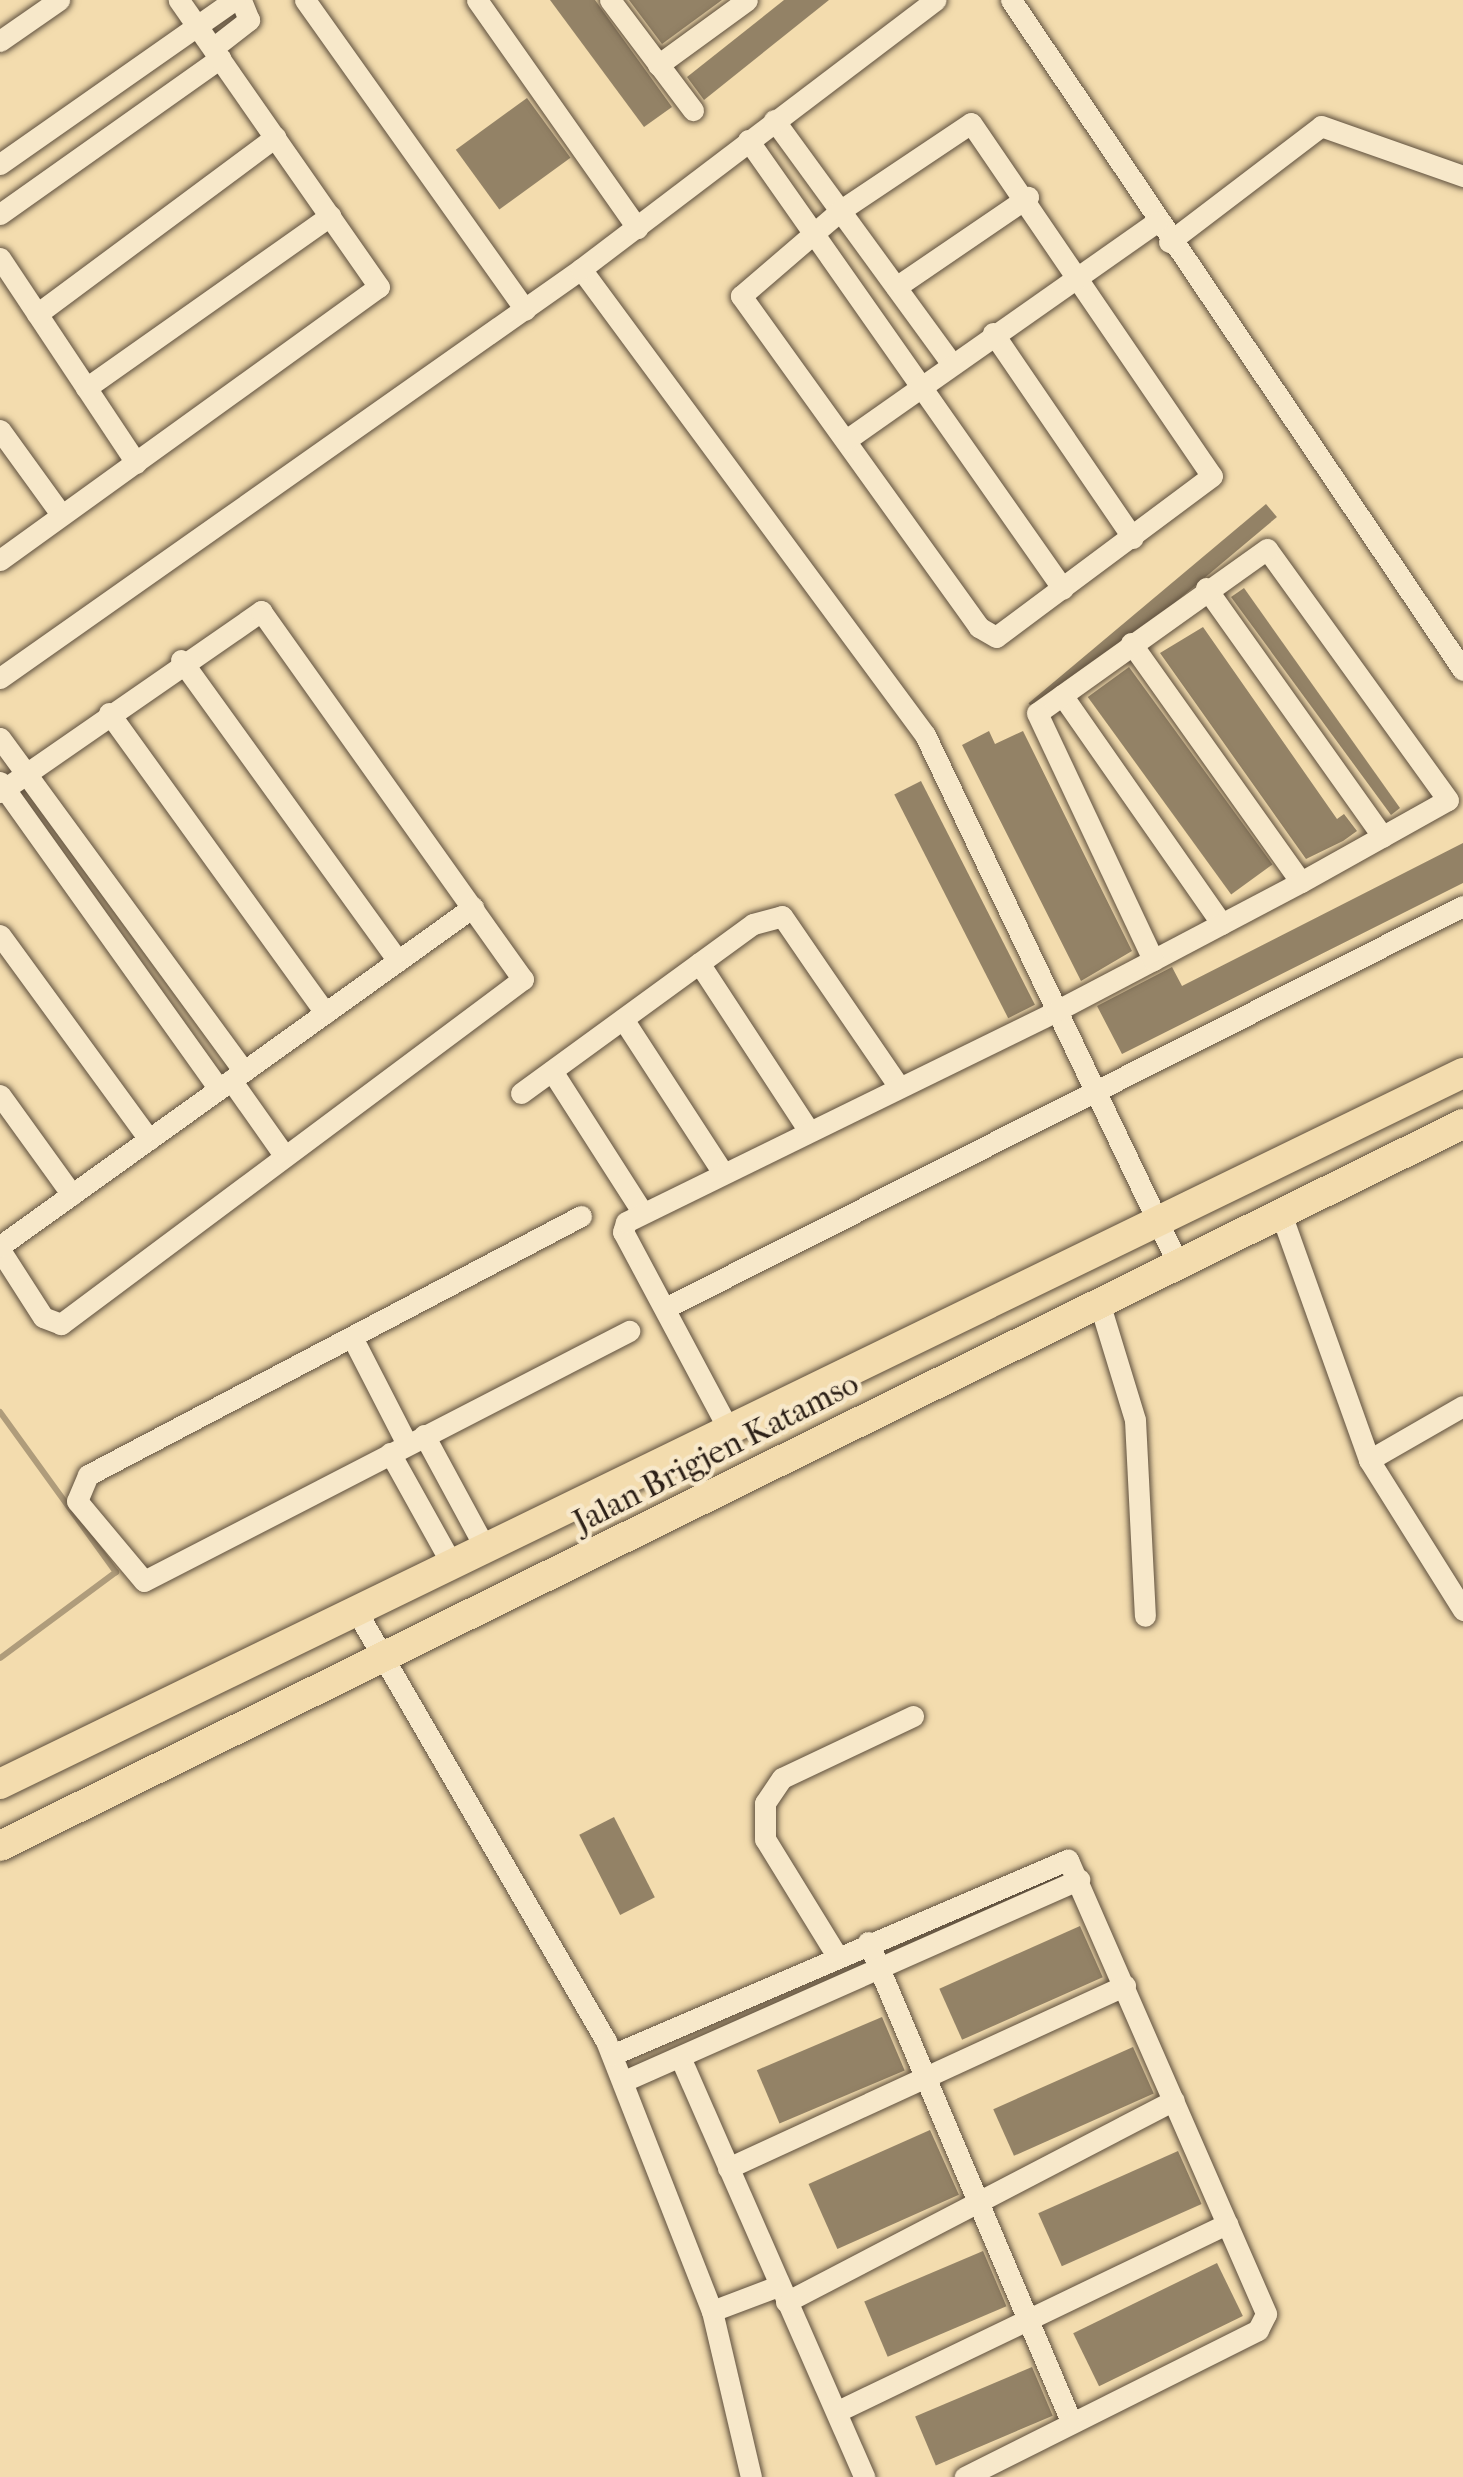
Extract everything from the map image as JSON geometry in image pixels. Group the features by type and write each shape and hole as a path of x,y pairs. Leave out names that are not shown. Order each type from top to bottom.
{"highway":[{"name":"Jalan Brigjen Katamso","path":"0,1784 354,1607 730,1432 1155,1218 1463,1073"},
{"name":"Jalan Brigjen Katamso","path":"0,1846 1463,1124"}],"street":[{"path":"0,41 59,0"},
{"path":"0,560 379,287 179,0"},
{"path":"0,164 237,0 249,20 216,53 0,214"},
{"path":"305,0 525,310"},
{"path":"477,0 638,228"},
{"path":"610,0 693,110"},
{"path":"658,65 747,0"},
{"path":"0,678 525,310 936,0"},
{"path":"1011,0 1169,242 1463,670"},
{"path":"774,119 951,363"},
{"path":"971,123 1028,197 1212,476 1007,632 987,635 741,296 812,232 971,123"},
{"path":"1169,242 1321,126 1463,176"},
{"path":"38,314 275,137"},
{"path":"748,140 1063,590"},
{"path":"896,287 1028,197"},
{"path":"86,388 330,216"},
{"path":"846,440 1156,222"},
{"path":"0,258 136,464"},
{"path":"581,269 906,705 1177,1262"},
{"path":"993,333 1133,538"},
{"path":"0,430 60,513"},
{"path":"730,1432 623,1232 642,1212 1056,1011 1222,924 1301,882 1455,796 1273,553 1261,548 1041,707 1037,722 1153,960"},
{"path":"1206,589 1383,837"},
{"path":"231,1080 2,787 181,659 261,611 524,979 520,988 284,1155 61,1324 44,1317 0,1248 472,908"},
{"path":"1132,643 1301,882"},
{"path":"181,659 398,961"},
{"path":"1063,694 1222,924"},
{"path":"109,713 325,1013"},
{"path":"0,738 284,1155"},
{"path":"667,1307 1093,1087 1463,907"},
{"path":"521,1093 753,924 782,916 899,1087"},
{"path":"0,935 149,1139"},
{"path":"699,963 809,1131"},
{"path":"623,1018 723,1173"},
{"path":"552,1071 642,1212"},
{"path":"0,1095 72,1195"},
{"path":"1280,1211 1369,1460 1463,1610"},
{"path":"580,1216 88,1475 77,1501 144,1581 629,1331"},
{"path":"1099,1302 1135,1420 1145,1616"},
{"path":"353,1339 407,1444 450,1562"},
{"path":"1369,1460 1463,1406"},
{"path":"407,1444 484,1546"},
{"path":"354,1607 625,2081 712,2311 751,2477"},
{"path":"837,1956 765,1839 765,1803 782,1778 913,1716"},
{"path":"612,2055 1062,1858 1079,1879 1266,2314 1258,2330 1070,2419 964,2477"},
{"path":"625,2081 1079,1879"},
{"path":"868,1942 1070,2419"},
{"path":"728,2168 1125,1985"},
{"path":"680,2056 864,2477"},
{"path":"712,2311 782,2294 1174,2100"},
{"path":"838,2411 1227,2224"}],"building":[{"path":"550,0 595,0 672,107 644,127"},
{"path":"629,0 722,0 662,44"},
{"path":"784,0 829,0 704,100 687,77"},
{"path":"527,98 570,158 499,210 456,150"},
{"path":"1266,504 1277,517 1039,716 1029,703"},
{"path":"1244,588 1400,808 1391,815 1231,597"},
{"path":"1203,627 1337,819 1344,814 1357,831 1343,841 1306,859 1160,653"},
{"path":"1129,667 1272,864 1231,894 1088,697"},
{"path":"989,731 995,744 1023,731 1132,951 1081,981 962,745"},
{"path":"921,781 1035,1005 1008,1018 894,795"},
{"path":"1463,843 1463,883 1122,1054 1097,1006 1172,967 1182,986"},
{"path":"614,1817 655,1897 620,1915 579,1835"},
{"path":"1080,1926 1103,1977 962,2040 939,1989"},
{"path":"882,2017 905,2070 779,2124 757,2070"},
{"path":"1133,2047 1154,2094 1014,2156 993,2109"},
{"path":"930,2130 959,2195 837,2249 808,2184"},
{"path":"1178,2151 1202,2204 1062,2266 1038,2213"},
{"path":"983,2251 1006,2306 888,2357 864,2301"},
{"path":"1217,2263 1243,2316 1099,2386 1073,2333"},
{"path":"1032,2367 1053,2416 936,2465 915,2417"}],"waterway":[{"path":"0,1412 116,1572 0,1658"}]}
